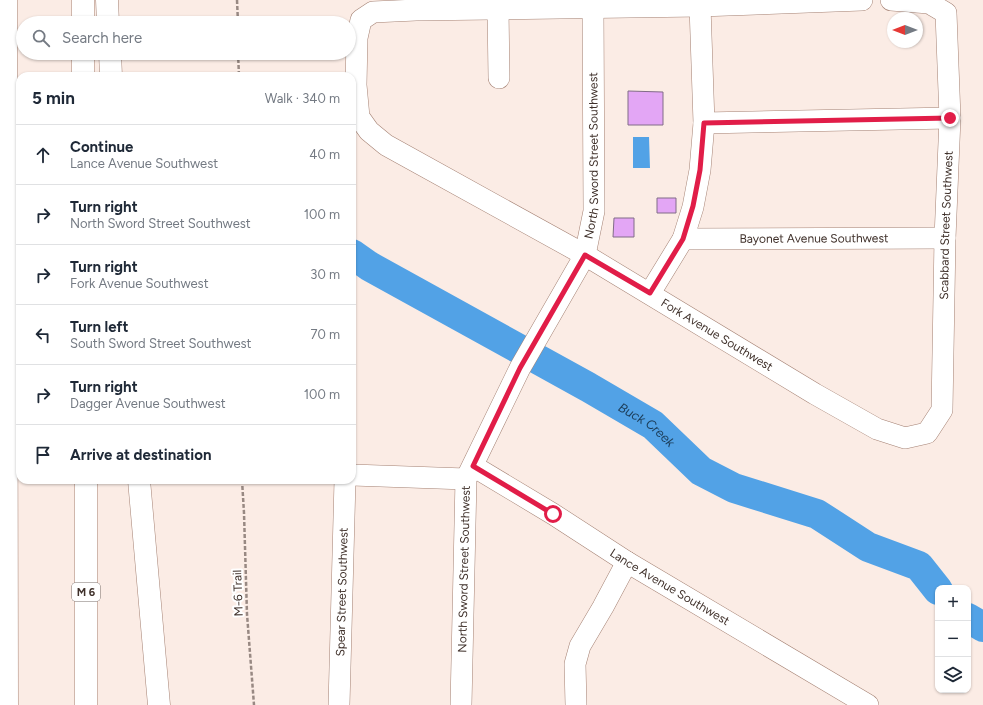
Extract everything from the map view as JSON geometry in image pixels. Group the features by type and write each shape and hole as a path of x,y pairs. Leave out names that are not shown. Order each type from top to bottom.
{"highway":[{"path":"6,0 7,705"},
{"path":"83,0 83,16"},
{"path":"107,0 108,16"},
{"path":"83,60 84,72"},
{"path":"110,60 111,72"},
{"name":"M 6","path":"86,484 86,705"},
{"path":"135,484 144,705"},
{"path":"139,484 159,705"}],"street":[{"path":"499,78 498,9 593,7 629,3 700,6 862,0"},
{"name":"Scabbard Street Southwest","path":"891,0 929,3 946,13 950,118 945,238 942,410 927,433"},
{"path":"650,293 683,239 693,206 700,170 704,123 700,6"},
{"name":"North Sword Street Southwest","path":"461,705 469,472 520,368 585,255 594,211 593,7"},
{"name":"Fork Avenue Southwest","path":"498,9 372,12 361,20 358,38 356,85 359,117 369,131 386,145 585,255 877,430 905,438 927,433"},
{"path":"704,123 950,118"},
{"name":"Bayonet Avenue Southwest","path":"683,239 945,238"},
{"name":"Lance Avenue Southwest","path":"356,476 469,472 553,514 627,562 868,705"},
{"name":"Spear Street Southwest","path":"339,705 345,484"},
{"path":"576,705 576,664 580,646 627,562"}],"path":[{"path":"238,0 238,16"},
{"path":"238,60 239,72"},
{"name":"M-6 Trail","path":"242,484 247,614 254,705"}],"water":[{"path":"633,137 649,137 650,168 633,168"}],"building":[{"path":"628,91 663,92 663,125 628,125"},
{"path":"657,198 676,198 676,213 657,213"},
{"path":"614,218 634,218 634,237 613,237"}],"waterway":[{"name":"Buck Creek","path":"356,257 369,266 588,387 653,425 701,471 734,488 817,514 868,547 919,566 935,586"},
{"name":"Buck Creek","path":"971,620 983,627"}],"route":[{"path":"553,514 473,466 520,368 585,255 650,293 683,239 693,206 700,170 704,123 950,118"}]}
